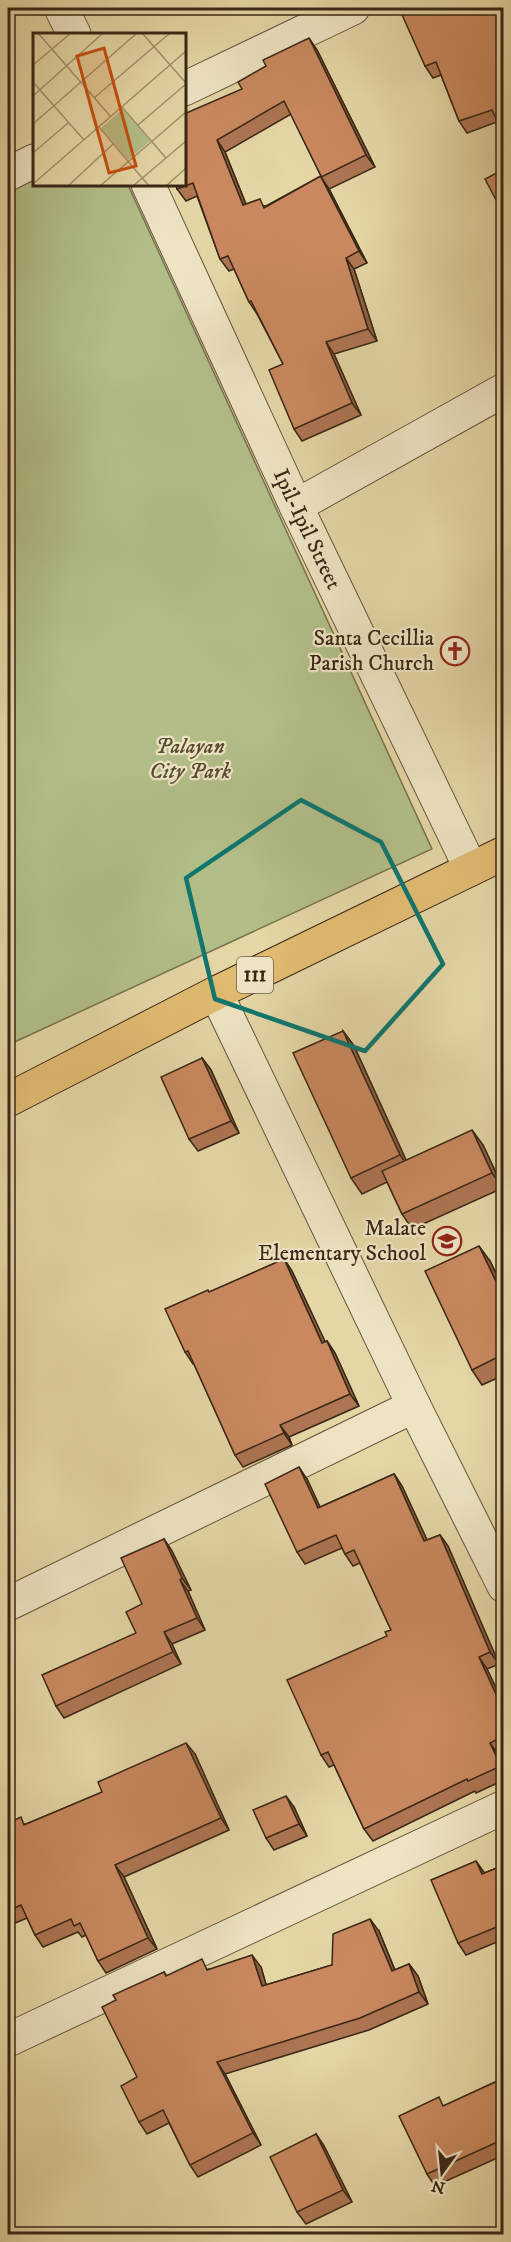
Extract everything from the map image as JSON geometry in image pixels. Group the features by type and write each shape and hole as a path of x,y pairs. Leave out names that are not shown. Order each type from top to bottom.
{"main road":[{"name":"111","path":"8,1100 216,993 504,853"}],"street":[{"path":"61,8 74,33"},
{"path":"186,88 353,8"},
{"path":"8,174 33,162"},
{"name":"Ipil-Ipil Street","path":"149,186 296,506 471,869"},
{"path":"296,506 504,390"},
{"path":"216,993 414,1406 504,1586"},
{"path":"8,1604 414,1406"},
{"path":"8,2040 504,1807"}],"highlighted area":[{"path":"301,800 381,842 443,964 365,1051 215,999 186,878"}],"green space":[{"name":"Palayan City Park","path":"33,176 33,186 128,186 432,849 8,1045 8,189"}],"building":[{"path":"399,8 504,8 504,136 492,110 459,121 436,62 425,66"},
{"path":"309,38 366,155 321,177 359,251 346,258 368,329 326,342 352,403 294,429 269,370 283,364 251,301 249,302 228,256 220,259 193,183 186,186 186,113 242,89 238,82 266,66 263,60","holes":["284,101 321,176 264,208 260,199 243,205 217,140"]},
{"path":"504,169 504,215 485,179"},
{"path":"343,1031 400,1155 351,1178 293,1053"},
{"path":"202,1058 231,1121 189,1139 161,1077"},
{"path":"472,1130 492,1173 402,1214 382,1171"},
{"path":"479,1246 504,1298 504,1354 472,1370 425,1271"},
{"path":"284,1259 322,1343 327,1341 350,1394 280,1425 284,1433 235,1455 188,1351 185,1352 165,1309"},
{"path":"299,1467 318,1508 394,1474 424,1541 440,1535 490,1652 479,1657 504,1712 504,1736 490,1743 501,1766 468,1781 467,1779 364,1829 328,1752 321,1755 287,1680 387,1636 385,1632 391,1630 354,1550 345,1554 336,1535 297,1552 265,1484"},
{"path":"164,1539 197,1618 164,1632 173,1652 56,1706 42,1675 136,1633 126,1612 142,1604 121,1558"},
{"path":"186,1743 221,1818 115,1865 148,1938 98,1961 80,1923 74,1926 71,1919 35,1935 21,1905 8,1911 8,1823 21,1817 24,1825 102,1792 98,1782"},
{"path":"286,1796 299,1824 266,1838 253,1810"},
{"path":"476,1861 482,1874 504,1865 504,1924 458,1943 431,1880"},
{"path":"370,1919 392,1971 409,1964 419,1992 360,2018 217,2062 253,2133 190,2165 163,2110 139,2122 121,2086 137,2077 102,2007 116,2000 113,1995 164,1972 166,1976 202,1959 207,1970 252,1955 262,1986 332,1965 333,1934"},
{"path":"504,2078 504,2139 427,2174 399,2116 439,2097 443,2106"},
{"path":"316,2134 343,2190 297,2212 270,2157"}],"place":[{"name":"Santa Cecillia Parish Church","path":"455,651"},
{"name":"Malate Elementary School","path":"447,1241"}]}
